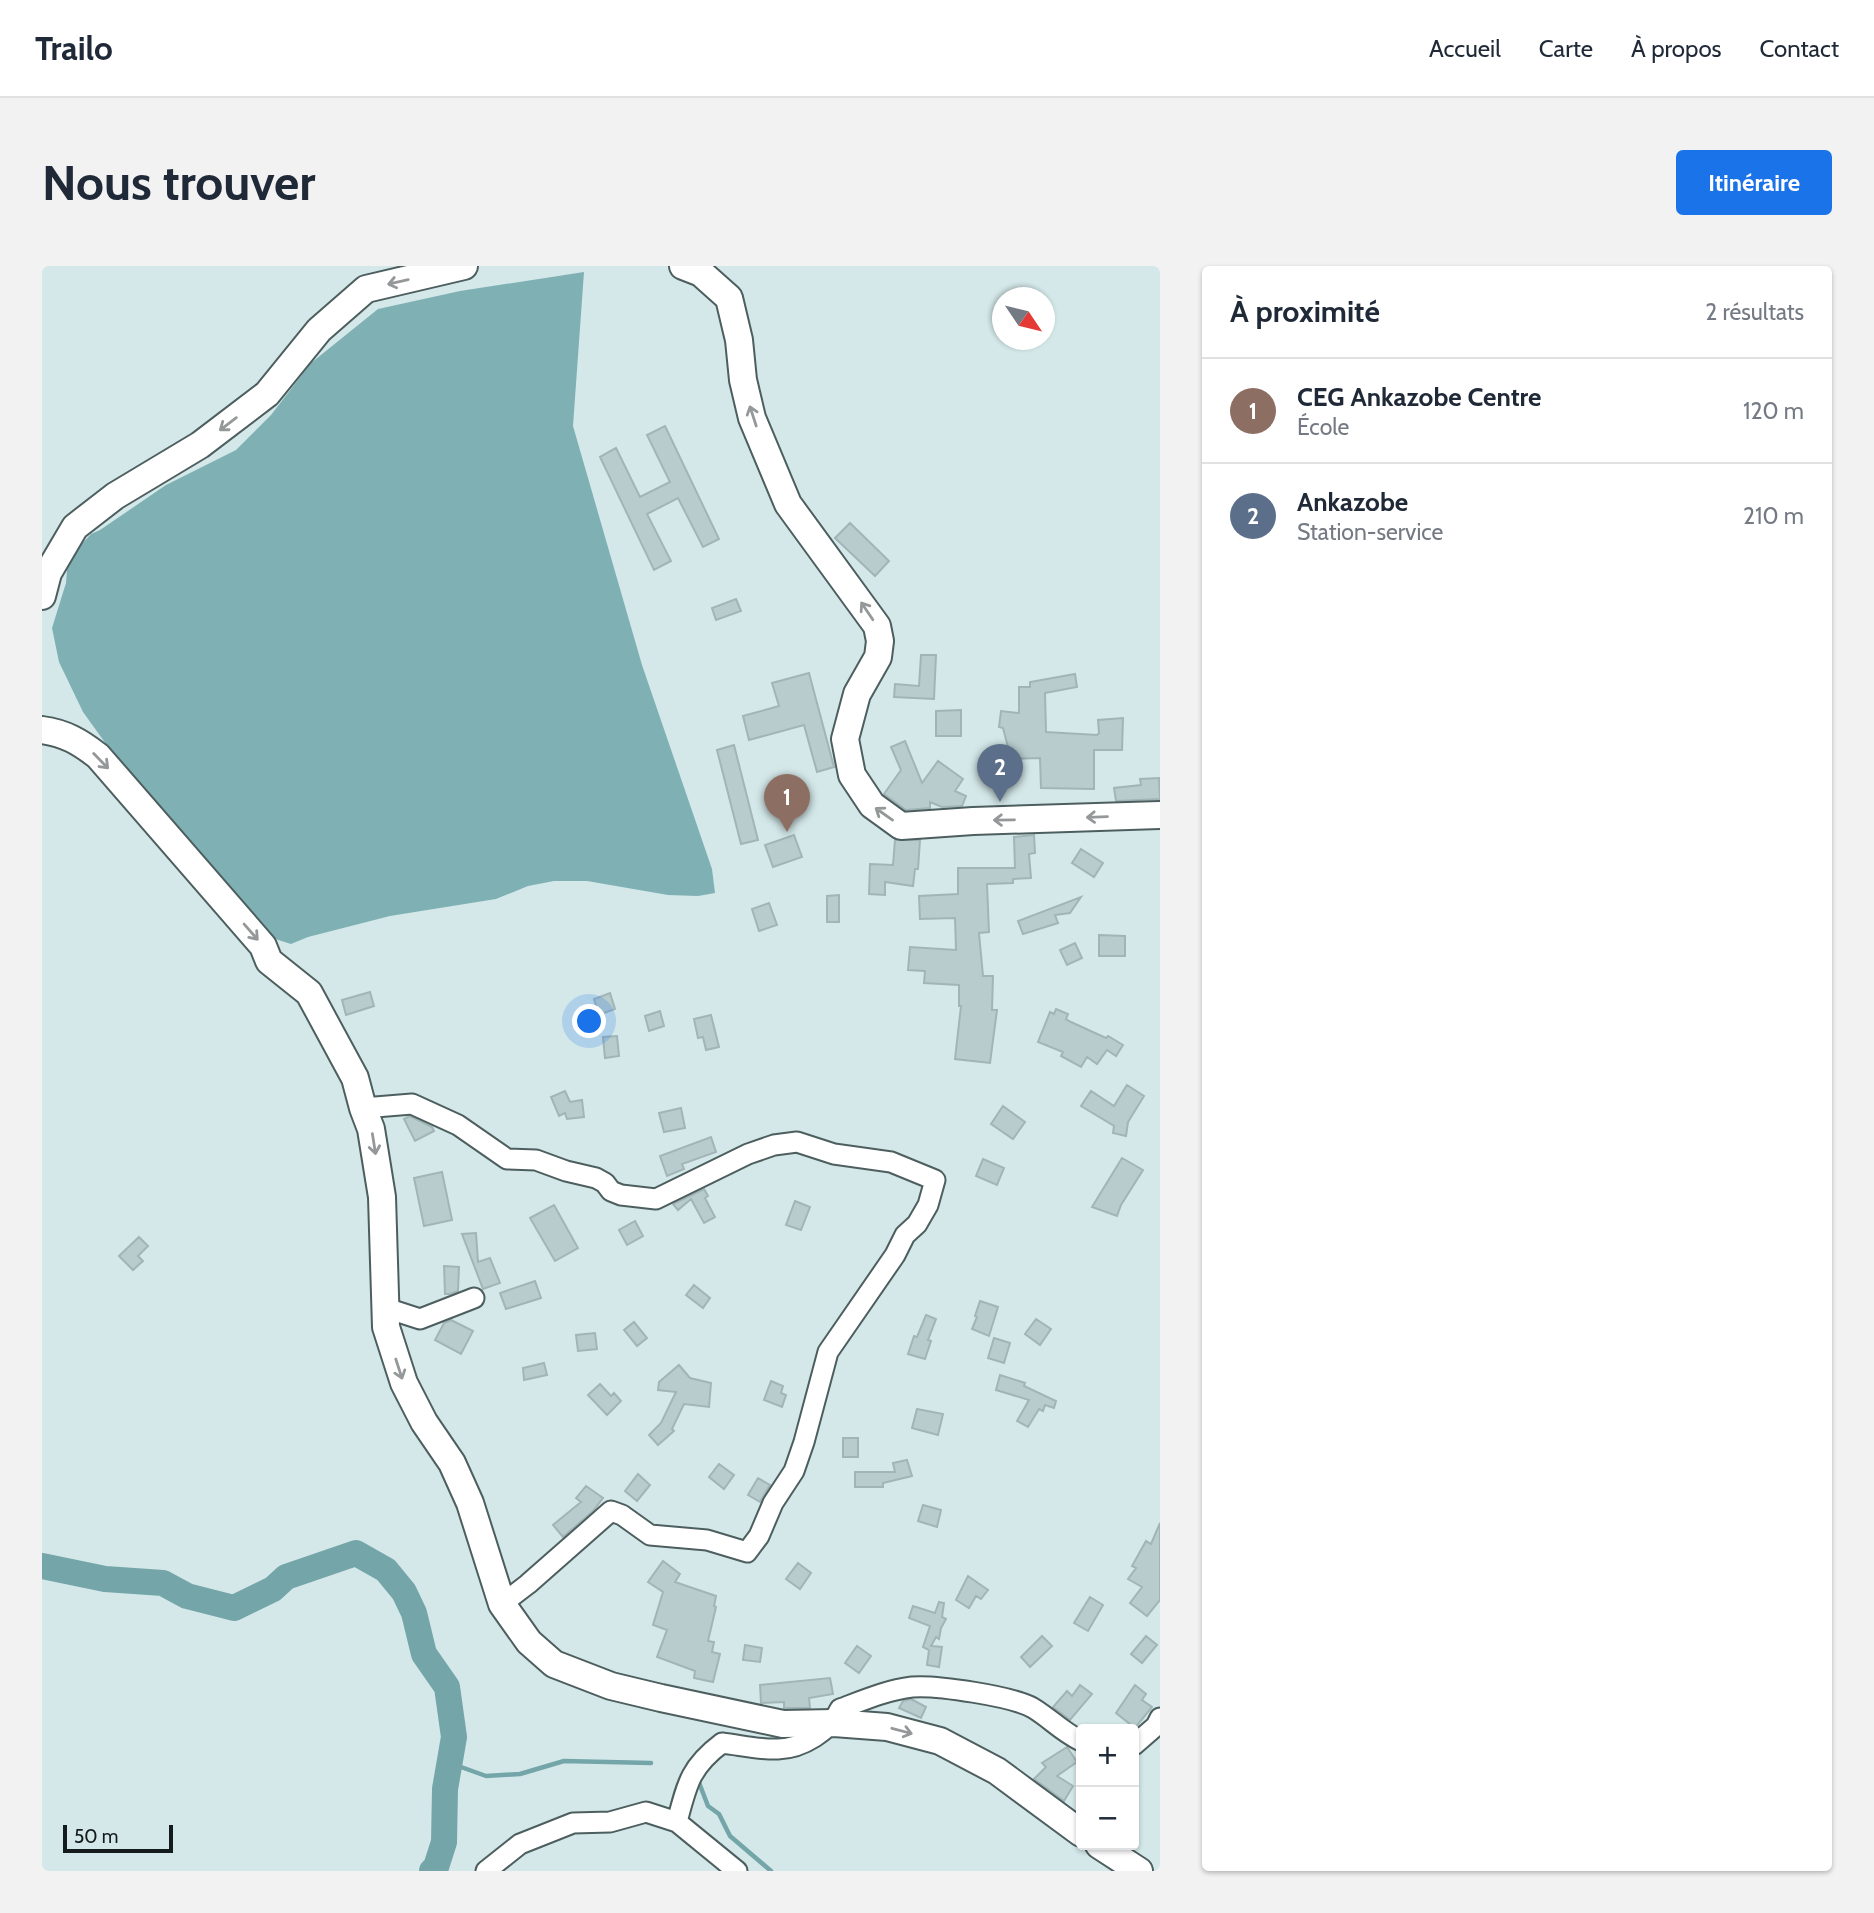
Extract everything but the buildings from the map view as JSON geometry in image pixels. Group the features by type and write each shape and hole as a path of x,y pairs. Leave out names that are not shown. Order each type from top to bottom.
{"main road":[{"path":"42,596 48,573 75,527 115,496 200,445 267,394 319,330 366,289 464,266"},
{"path":"683,266 701,273 729,298 752,418 788,504 877,626 880,641 878,657 857,694 845,739 852,775 872,805 901,826 1160,815"},
{"path":"42,730 57,732 77,740 98,756 263,946 269,961 309,993 355,1078 371,1129 382,1197 386,1327 404,1382 424,1422 452,1463 470,1503 502,1604 529,1642 554,1664 611,1686 783,1724 834,1723 887,1727 940,1741 997,1771 1076,1829"},
{"path":"1107,1850 1139,1871"}],"street":[{"path":"363,1108 412,1104 458,1125 507,1158 536,1160 596,1178 605,1183 611,1191 628,1196 656,1199 748,1154 774,1145 797,1142 834,1154 891,1162 935,1180 928,1205 917,1224 905,1235 895,1255 828,1352 794,1471 773,1503 759,1536 747,1552 707,1540 650,1535 622,1515 611,1511 502,1604"},
{"path":"386,1308 420,1320 474,1298"},
{"path":"677,1822 687,1782 704,1756 722,1743 779,1749 811,1740 834,1723 840,1709 879,1695 914,1687 996,1695 1032,1707 1063,1732 1076,1738"},
{"path":"1139,1741 1156,1726 1160,1718"},
{"path":"486,1871 520,1844 573,1823 610,1822 646,1812 677,1822 737,1871"}],"shaded area":[{"path":"584,272 573,426 642,665 712,869 715,893 698,896 668,895 587,881 554,881 528,886 496,899 390,916 308,937 291,944 253,932 137,787 83,712 59,662 52,628 66,583 67,570 78,548 91,534 166,485 236,450 271,415 311,363 378,309 460,291"}],"waterway":[{"path":"42,1566 105,1579 163,1583 187,1596 234,1608 273,1589 286,1577 356,1553 386,1570 404,1592 414,1613 424,1654 447,1687 454,1737 445,1789 444,1842 436,1867 432,1871"},
{"path":"450,1763 486,1776 520,1774 564,1761 651,1763"},
{"path":"698,1780 708,1806 719,1814 730,1836 771,1871"}],"place":[{"name":"Ankazobe","path":"1000,802"},
{"name":"CEG Ankazobe Centre","path":"787,832"}]}
